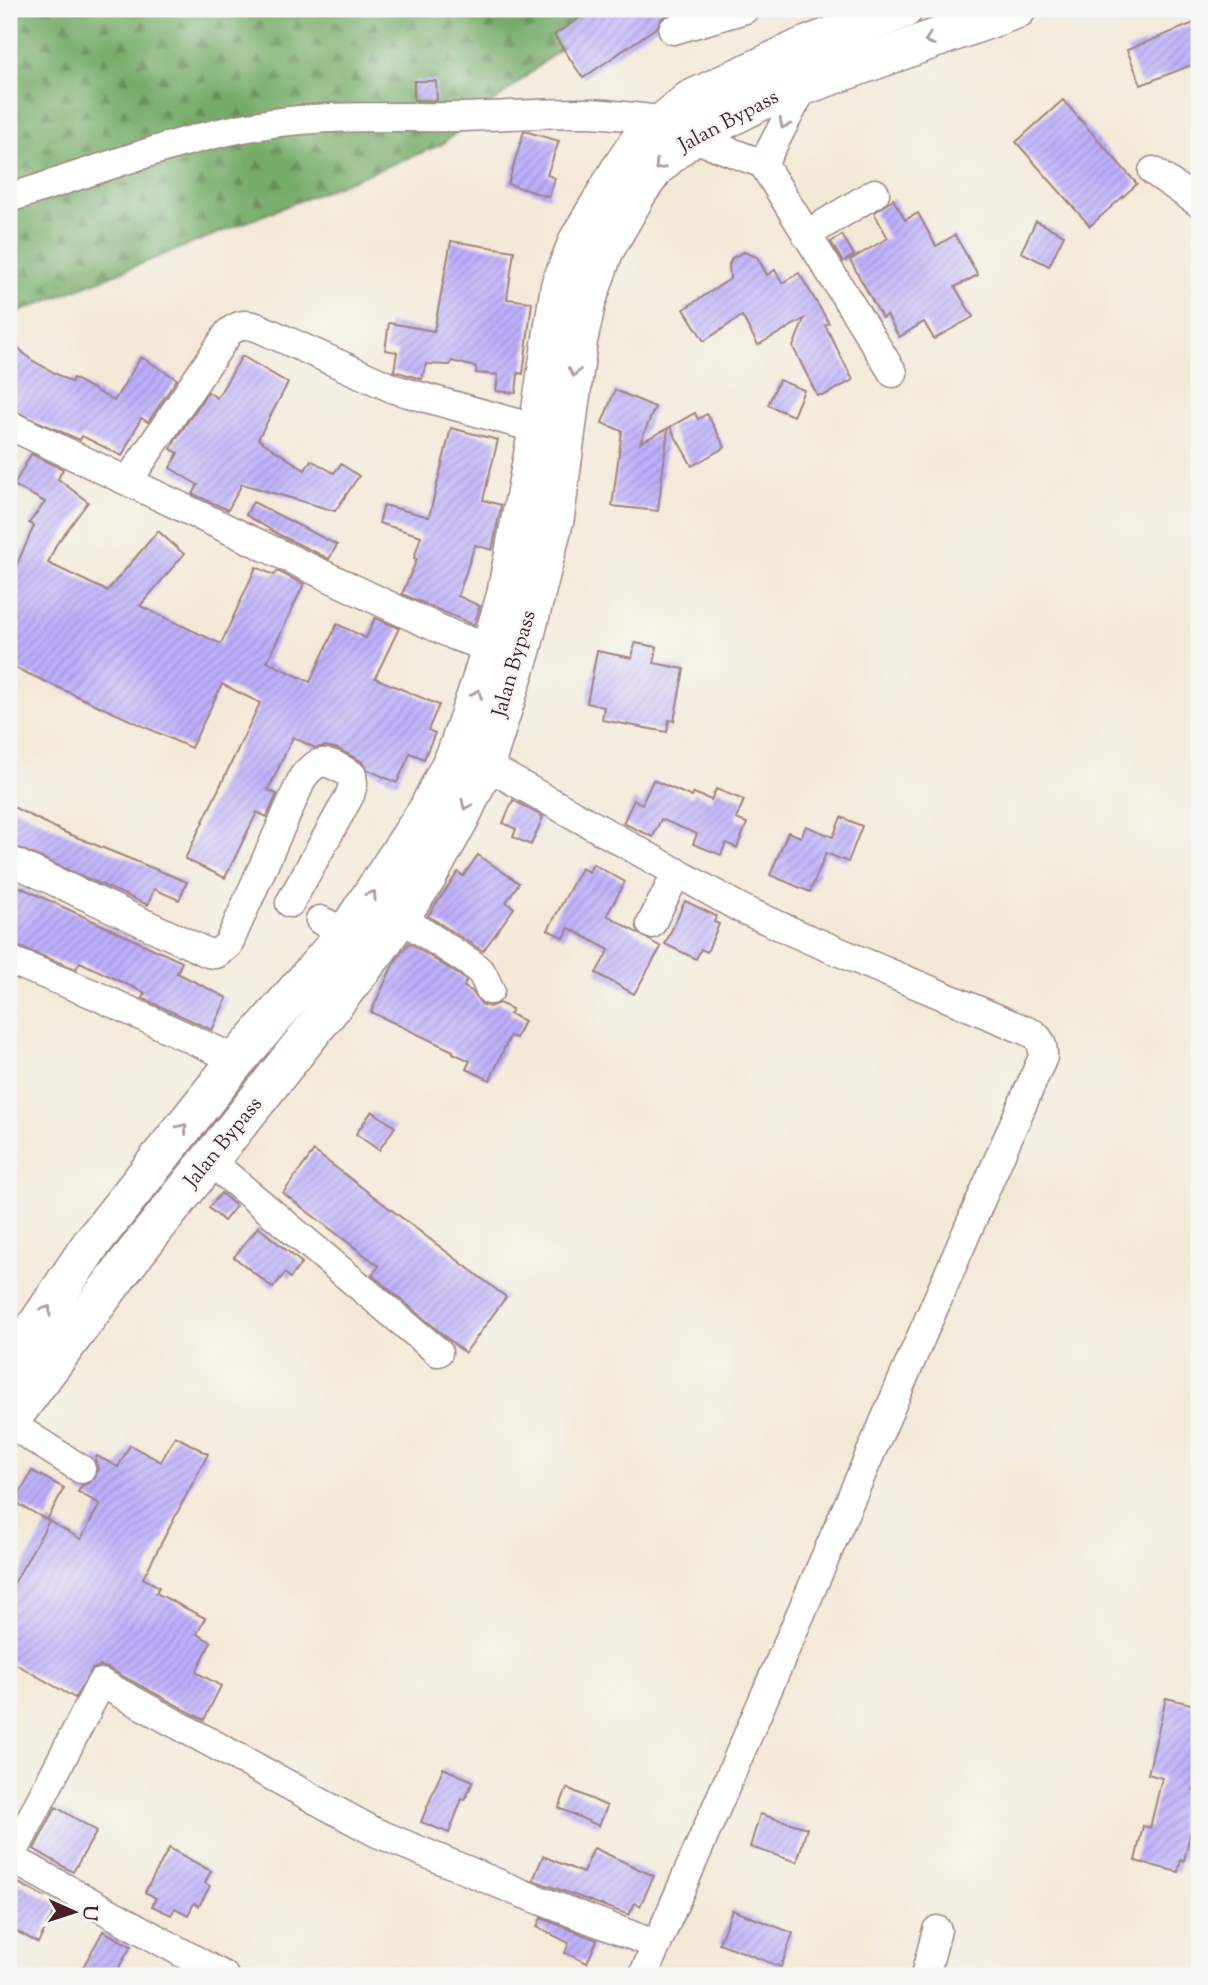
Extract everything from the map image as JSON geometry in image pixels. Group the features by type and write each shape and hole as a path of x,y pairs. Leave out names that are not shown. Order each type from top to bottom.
{"highway":[{"name":"Jalan Bypass","path":"9,1367 90,1244 237,1060 328,923 427,811 456,754 506,595 538,429 560,285 578,241 639,142 1017,9"},
{"name":"Jalan Bypass","path":"328,923 401,918 453,830 485,765 522,648 555,517 578,341 587,300 604,251 639,190 656,167 690,100 880,13"},
{"name":"Jalan Bypass","path":"9,1423 125,1266 210,1161 328,923"}],"street":[{"path":"673,30 745,9"},
{"path":"763,164 805,84"},
{"path":"9,198 139,154 234,129 284,121 341,116 600,114 677,129 763,164 893,373"},
{"path":"1153,171 1199,203"},
{"path":"806,235 875,193"},
{"path":"128,481 229,332 239,325 249,324 259,328 394,389 538,429"},
{"path":"9,425 419,620 491,648"},
{"path":"9,860 208,953 216,954 228,945 303,777 311,767 322,762 329,762 352,775 354,784 328,923 257,884"},
{"path":"485,765 740,908 1034,1034 1041,1040 1043,1048 1043,1057 643,1976"},
{"path":"651,924 677,872"},
{"path":"401,918 472,964 482,973 489,990"},
{"path":"9,960 93,994 237,1060"},
{"path":"210,1161 438,1352"},
{"path":"9,1423 81,1469"},
{"path":"224,1976 10,1860 101,1683 375,1832 521,1893 657,1945"},
{"path":"925,1976 937,1930"}],"green space":[{"path":"9,9 609,9 441,145 9,316"}],"building":[{"path":"593,9 684,9 662,18 657,27 583,78 554,35"},
{"path":"1199,21 1199,62 1141,85 1127,50"},
{"path":"414,81 436,81 437,101 414,100"},
{"path":"1063,100 1137,184 1090,226 1016,142"},
{"path":"524,131 559,141 547,175 555,178 549,197 508,184"},
{"path":"893,199 905,220 918,213 936,246 955,235 978,275 955,287 973,317 934,339 924,322 899,337 887,315 882,318 850,260 888,238 874,213"},
{"path":"1036,221 1064,235 1049,266 1021,252"},
{"path":"842,235 854,255 843,262 831,242"},
{"path":"451,241 514,251 507,299 532,302 523,374 518,373 516,393 496,391 498,375 476,373 476,367 452,361 450,365 426,364 422,379 394,371 397,352 385,350 389,323 434,331"},
{"path":"744,252 757,257 767,275 775,270 782,283 799,273 829,323 825,325 853,380 825,395 817,395 793,347 804,319 758,345 742,316 704,341 684,309 730,279 729,265 732,258"},
{"path":"9,339 30,359 71,382 73,378 114,401 141,357 177,379 148,422 141,418 122,456 82,436 80,440 9,409 9,378 13,369 9,365"},
{"path":"242,356 288,383 258,439 305,470 311,460 334,473 341,464 359,476 335,511 242,484 228,510 193,494 198,485 170,468 178,453 171,449 176,439 208,392 217,398"},
{"path":"779,380 804,390 793,416 768,405"},
{"path":"615,390 655,407 640,443 668,428 658,511 612,506 622,431 602,423"},
{"path":"695,413 698,419 707,414 725,447 692,466 670,427"},
{"path":"451,428 498,440 483,500 501,505 492,550 475,545 458,596 480,606 474,625 402,594 417,559 414,558 421,536 379,523 384,505 429,517"},
{"path":"31,454 63,469 58,479 88,502 56,545 48,563 107,591 158,531 184,554 140,606 221,644 256,567 274,575 277,571 304,584 267,662 310,682 337,624 366,638 375,618 399,628 375,678 439,705 428,730 435,733 424,759 410,753 397,783 368,770 361,761 338,749 326,746 315,748 293,737 268,790 277,794 267,817 257,812 225,878 185,859 260,703 222,684 191,748 9,665 9,582 34,526 29,523 45,502 14,485"},
{"path":"253,502 337,545 329,559 246,515"},
{"path":"635,643 657,647 654,663 684,669 674,721 669,720 667,732 602,720 604,707 587,703 597,651 632,658"},
{"path":"653,780 692,797 694,793 711,800 716,789 744,800 736,819 747,823 737,848 726,843 721,855 693,844 697,834 661,819 653,837 623,823 634,800 642,804"},
{"path":"513,800 543,817 531,845 513,837 516,829 503,823"},
{"path":"9,805 64,832 187,882 179,900 154,889 148,905 9,844"},
{"path":"841,817 862,826 848,862 826,853 810,892 770,875 788,832 801,837 806,826 833,837"},
{"path":"478,855 519,883 506,902 514,908 483,951 428,916 458,872 463,876"},
{"path":"593,864 625,882 607,915 661,947 634,994 596,973 609,950 569,928 564,938 548,930 581,868 589,872"},
{"path":"9,882 182,962 177,973 227,998 212,1030 142,998 145,993 80,962 76,969 9,943"},
{"path":"685,901 716,916 714,922 719,924 707,952 701,949 696,959 665,944"},
{"path":"409,943 462,977 466,981 464,987 472,991 481,1004 489,1007 499,1003 512,1009 510,1014 524,1021 516,1038 510,1036 490,1080 466,1069 470,1061 453,1051 371,1012 394,963"},
{"path":"372,1111 395,1127 379,1150 356,1134"},
{"path":"314,1151 506,1297 465,1353 372,1275 379,1266 283,1193"},
{"path":"221,1193 236,1206 224,1221 209,1208"},
{"path":"258,1227 302,1263 290,1278 285,1273 273,1288 234,1257"},
{"path":"175,1436 208,1454 143,1578 159,1587 156,1593 205,1618 197,1634 211,1642 196,1672 221,1686 204,1720 108,1668 100,1666 92,1669 75,1698 9,1660 9,1592 49,1521 81,1539 100,1504 78,1492 82,1485 95,1477 98,1469 95,1460 97,1456 118,1467 130,1445 161,1462"},
{"path":"32,1471 64,1488 47,1520 15,1502"},
{"path":"1166,1698 1199,1706 1199,1766 1193,1790 1199,1792 1199,1796 1184,1861 1181,1860 1178,1872 1135,1861 1143,1826 1150,1828 1162,1778 1148,1774"},
{"path":"443,1768 473,1781 465,1800 462,1799 449,1833 421,1822"},
{"path":"567,1788 607,1806 599,1826 559,1808"},
{"path":"56,1807 97,1831 73,1872 34,1849"},
{"path":"760,1814 807,1828 797,1862 750,1847"},
{"path":"169,1848 211,1871 205,1883 210,1886 199,1906 194,1903 188,1915 175,1908 171,1915 152,1906 156,1898 145,1892"},
{"path":"594,1848 654,1876 640,1906 635,1903 629,1915 533,1880 543,1856 583,1873"},
{"path":"9,1878 58,1904 38,1943 9,1927"},
{"path":"732,1910 793,1933 781,1967 719,1943"},
{"path":"541,1918 597,1940 587,1963 565,1953 569,1943 537,1927"},
{"path":"103,1931 131,1946 114,1976 78,1976"}]}
